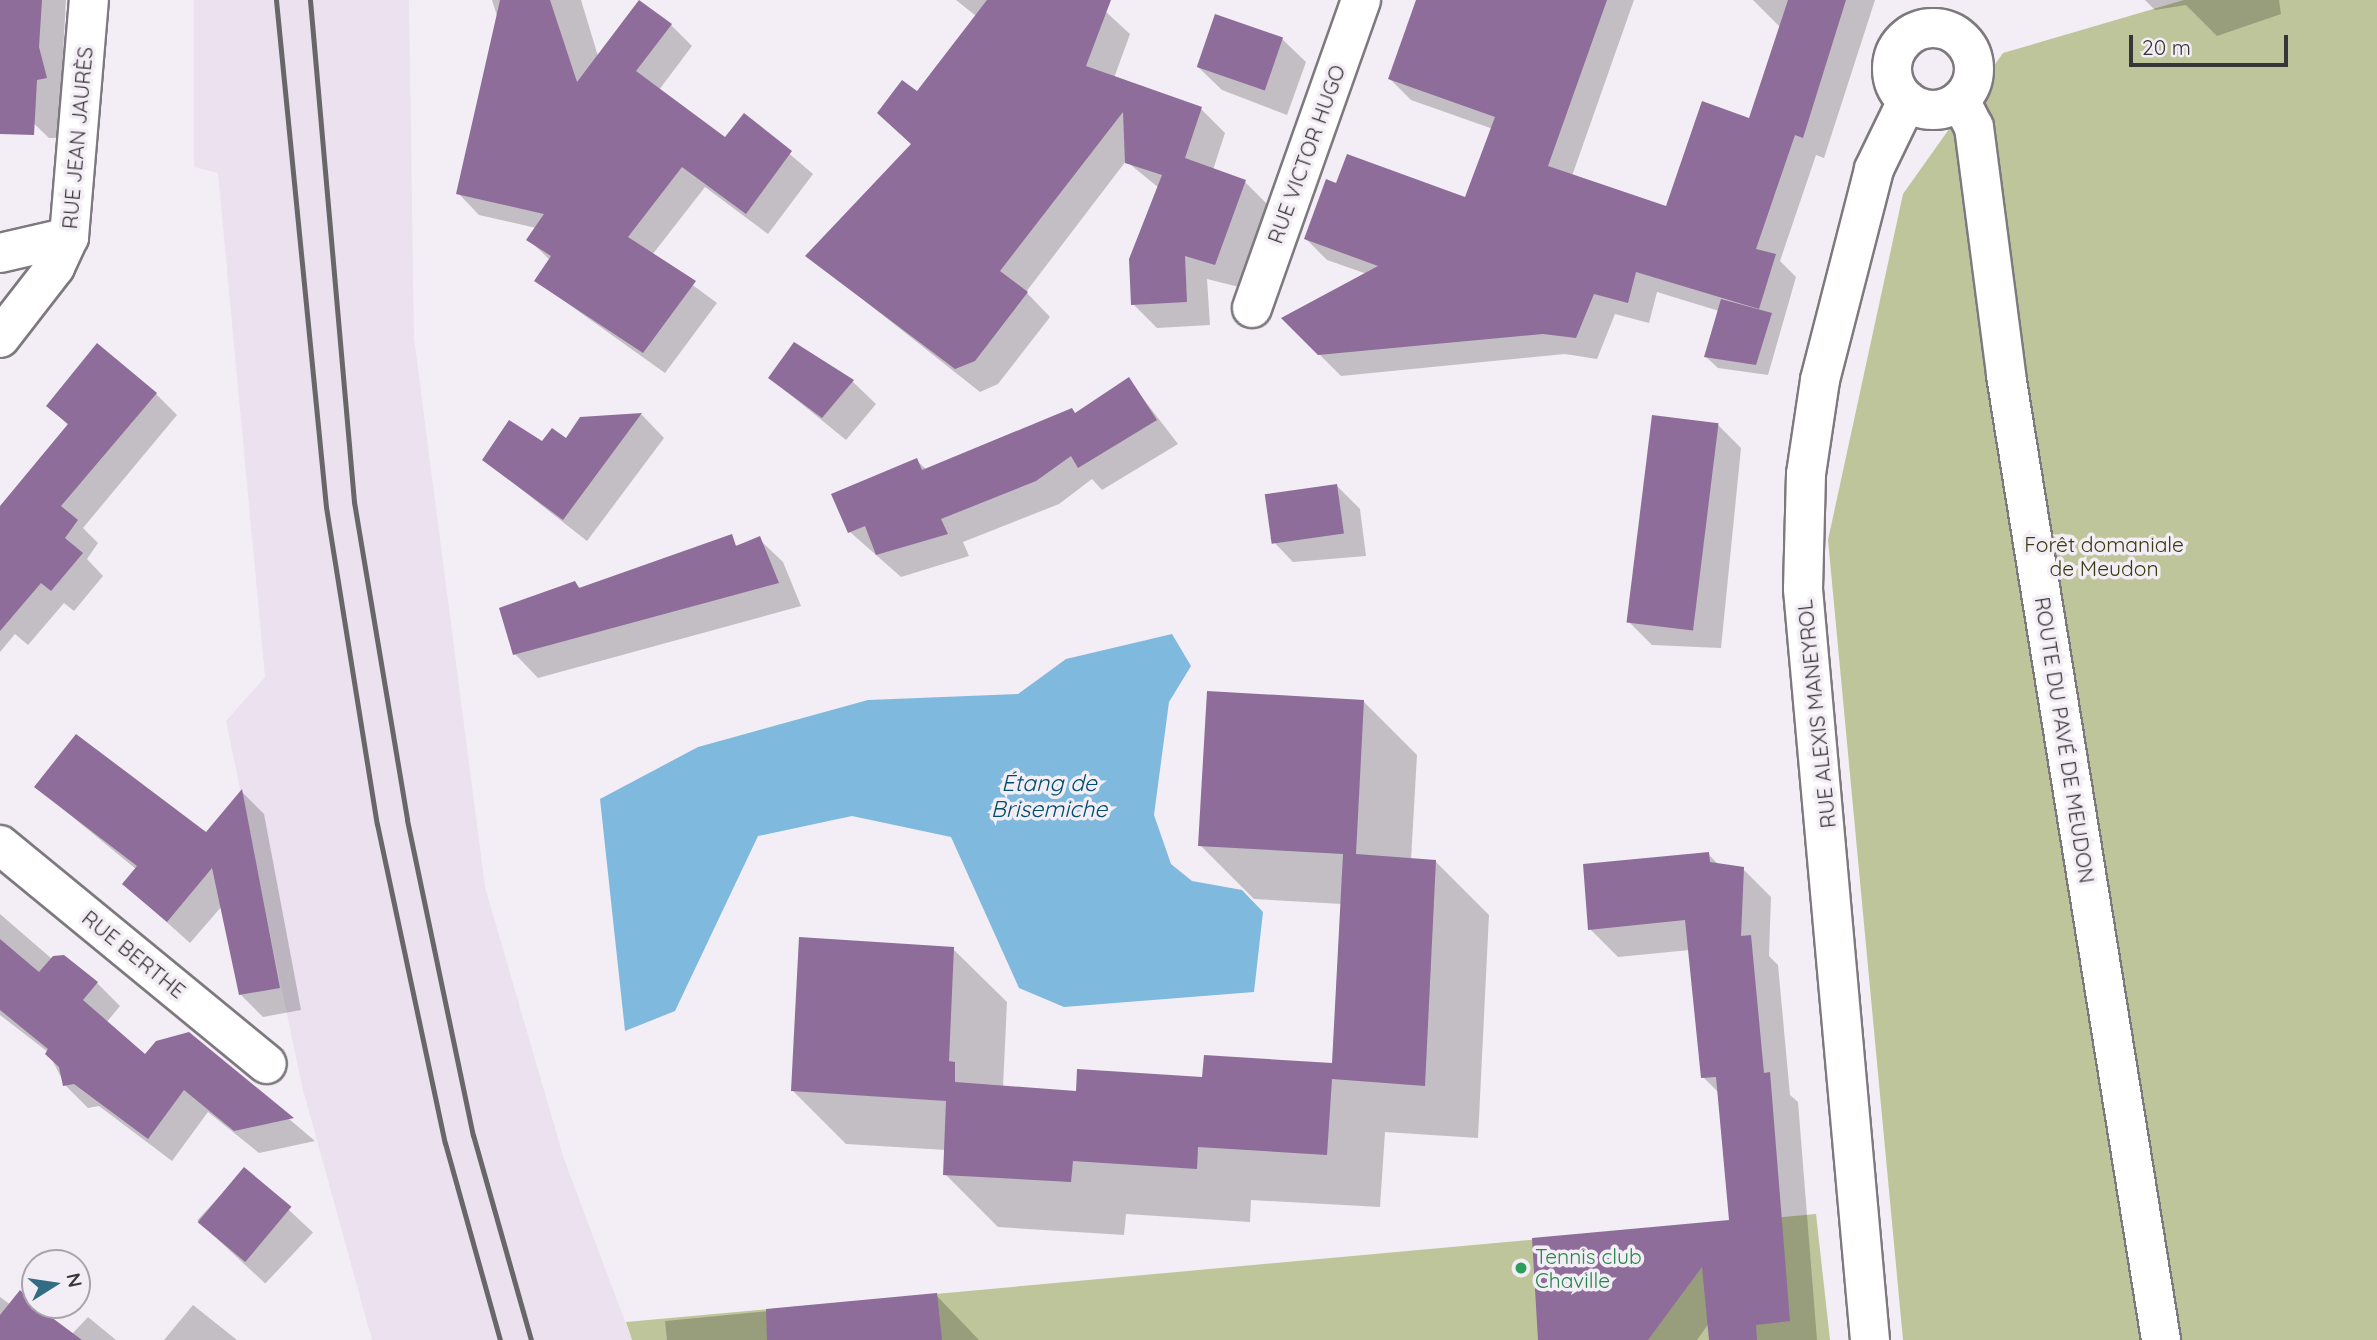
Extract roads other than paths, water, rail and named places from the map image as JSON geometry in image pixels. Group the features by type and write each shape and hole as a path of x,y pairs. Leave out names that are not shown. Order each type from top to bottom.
{"street":[{"name":"RUE JEAN JAURÈS","path":"0,338 55,267 69,237 89,0"},
{"name":"RUE VICTOR HUGO","path":"1252,308 1361,0"},
{"path":"1945,15 1972,55 1972,79 1960,100 1934,110 1907,101 1893,76 1897,48 1919,30 1945,15"},
{"name":"ROUTE DU PAVÉ DE MEUDON","path":"1960,100 1975,127 2008,389 2161,1340"},
{"name":"RUE ALEXIS MANEYROL","path":"1870,1340 1803,589 1806,474 1821,380 1874,169 1907,101"},
{"path":"0,253 69,237"},
{"name":"RUE BERTHE","path":"0,845 267,1064"}],"water":[{"name":"Étang de Brisemiche","path":"1172,634 1191,666 1169,702 1154,815 1171,864 1192,881 1242,890 1263,912 1254,992 1064,1007 1019,988 951,837 852,816 758,836 675,1011 625,1031 600,799 698,747 868,700 1018,694 1066,659"}],"railway":[{"path":"276,0 326,507 377,824 445,1143 500,1340"},
{"path":"310,0 354,502 407,820 473,1135 531,1340"}],"place":[{"name":"Tennis club Chaville","path":"1521,1268"}],"park label":[{"name":"Forêt domaniale de Meudon","path":"2104,556"}]}
